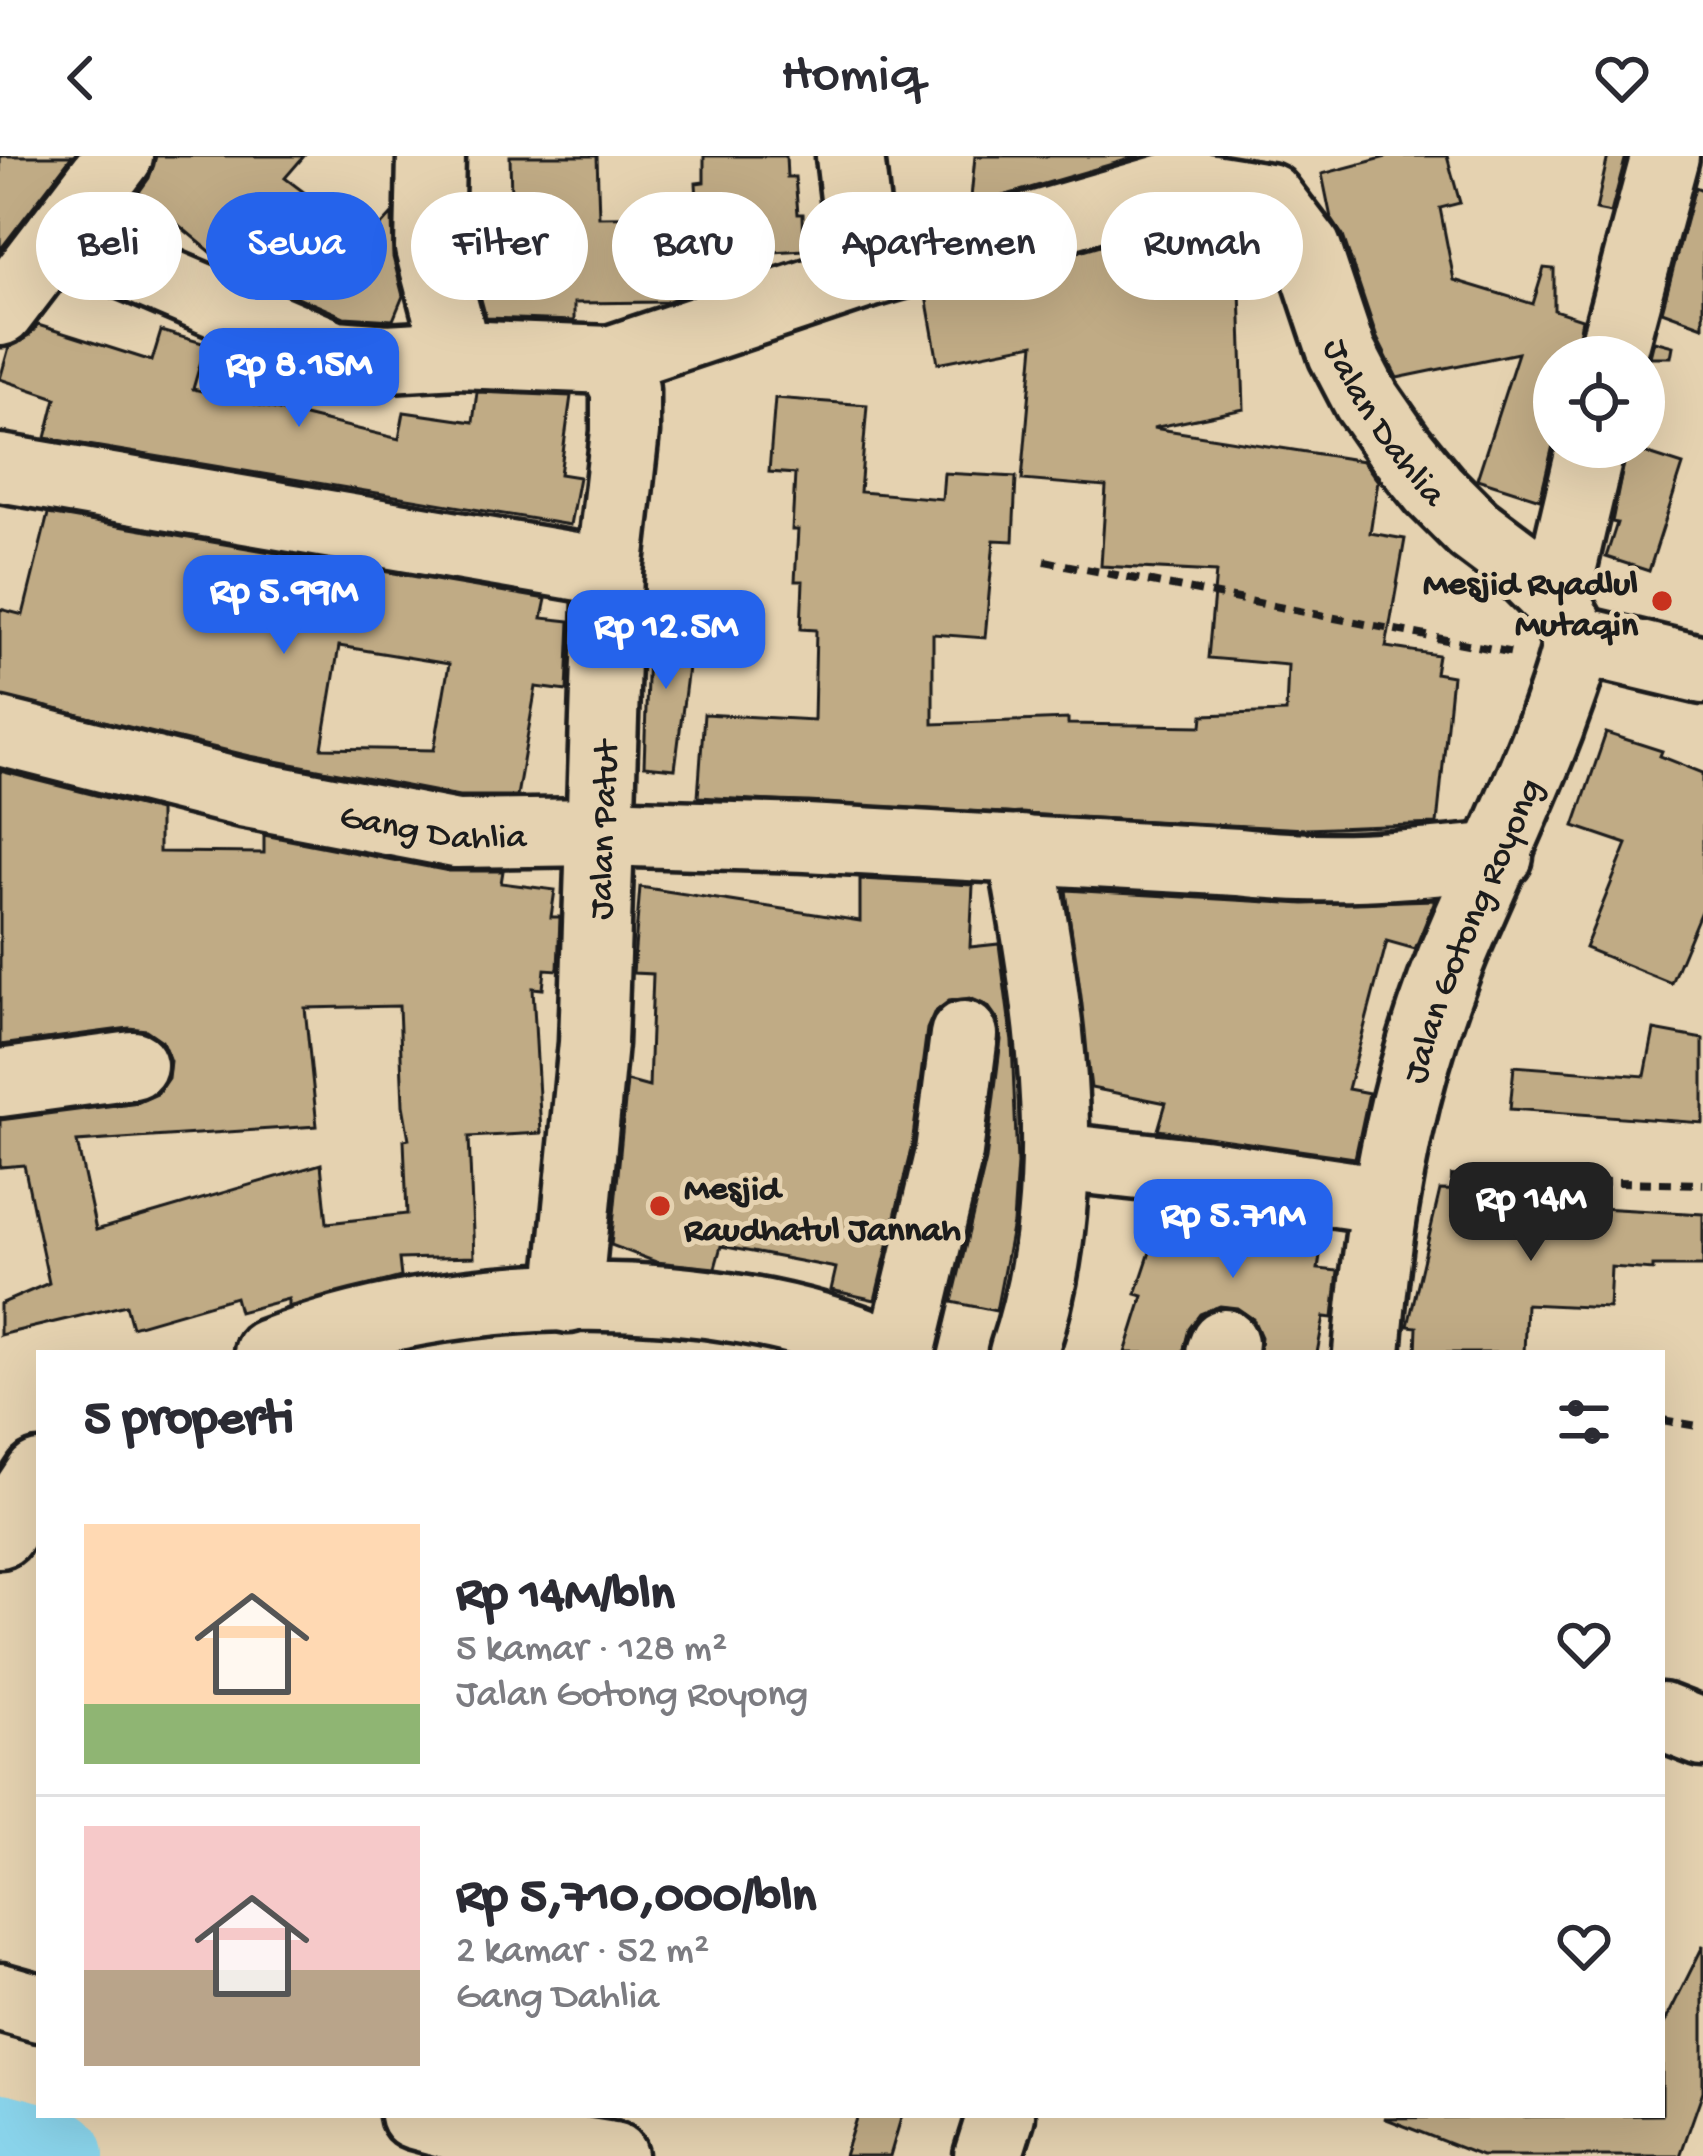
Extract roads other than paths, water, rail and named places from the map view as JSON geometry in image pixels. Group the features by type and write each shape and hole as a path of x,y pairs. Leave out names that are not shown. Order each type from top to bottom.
{"street":[{"path":"92,192 119,156"},
{"path":"431,156 429,248 457,353"},
{"path":"850,156 854,192"},
{"path":"1617,336 1665,156"},
{"name":"Jalan Dahlia","path":"1077,205 1183,170 1268,197 1306,248 1342,352 1367,401 1399,447 1473,529 1517,562 1568,635"},
{"path":"0,312 36,265"},
{"path":"182,289 335,354 387,358 457,353 610,360"},
{"name":"Jalan Dahlia","path":"610,360 799,296"},
{"name":"Jalan Patut","path":"568,1299 593,1043 609,572 626,432 626,389 610,360"},
{"path":"0,468 609,572"},
{"name":"Jalan Gotong Royong","path":"1367,1350 1386,1188 1403,1105 1462,931 1499,856 1568,635 1588,468"},
{"path":"1568,635 1703,670"},
{"name":"Gang Dahlia","path":"0,732 242,793 456,834 598,832 806,838 1238,862 1305,870 1364,870 1499,856"},
{"path":"1021,849 1048,1001 1058,1157 1044,1262 1024,1350"},
{"path":"898,1350 949,1152 964,1035"},
{"path":"0,1083 133,1065"},
{"path":"1058,1157 1386,1188"},
{"path":"288,1350 396,1334 498,1299 650,1298 772,1335 868,1342 889,1350"},
{"path":"1665,1718 1703,1733"},
{"path":"0,1997 36,2007"},
{"path":"436,2118 495,2126 613,2156"},
{"path":"988,2156 1000,2118"}],"waterway":[{"path":"0,2141 56,2156"}],"place":[{"name":"Mesjid Ryadlul Mutaqin","path":"1662,601"},
{"name":"Mesjid Raudhatul Jannah","path":"660,1206"}]}
